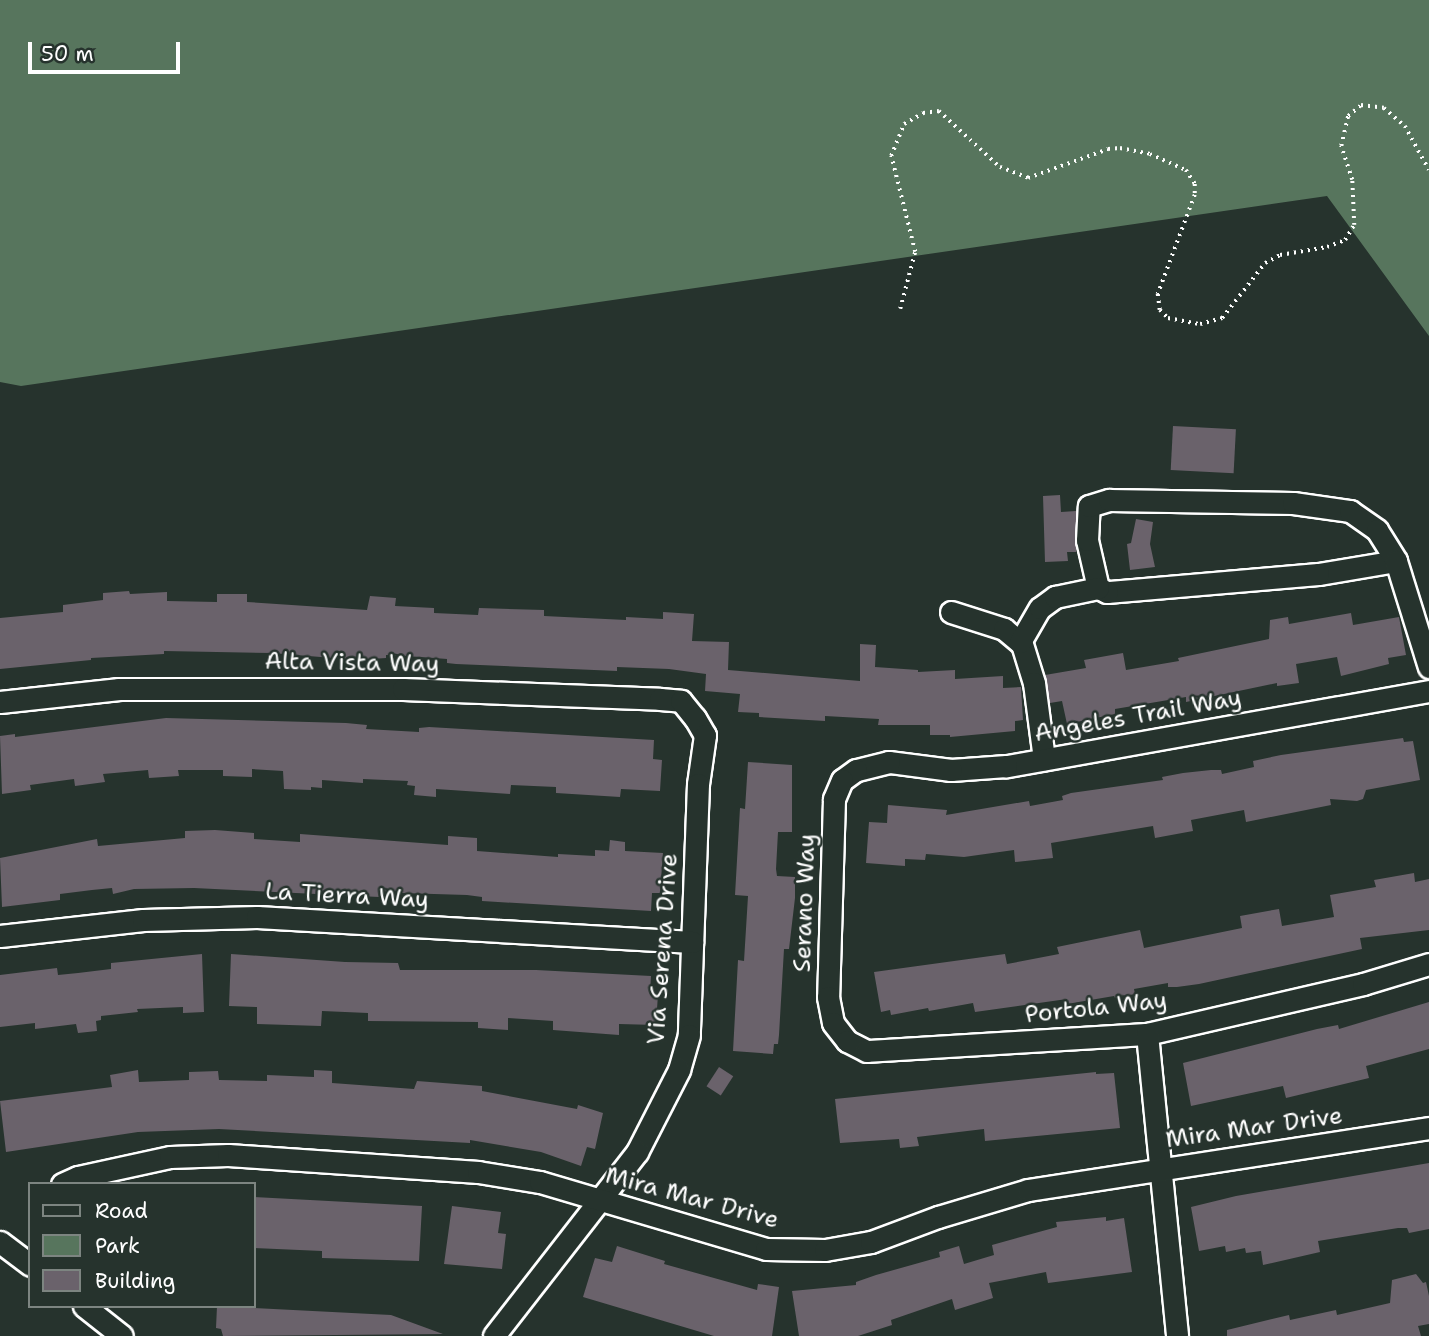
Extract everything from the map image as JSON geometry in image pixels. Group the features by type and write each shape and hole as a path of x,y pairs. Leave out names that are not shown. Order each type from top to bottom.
{"street":[{"path":"1098,588 1087,540 1089,506 1110,500 1293,503 1350,511 1377,530 1396,561 1429,667"},
{"path":"1020,642 1040,608 1055,597 1098,588 1107,593 1318,575 1396,561"},
{"path":"951,612 1004,629 1020,642 1034,683 1044,759"},
{"name":"Alta Vista Way","path":"0,702 119,689 403,689 681,701 695,718"},
{"name":"Angeles Trail Way","path":"856,770 889,762 976,770 1429,691"},
{"name":"Via Serena Drive","path":"494,1336 637,1152 679,1070 689,1035 698,784 705,735 695,718"},
{"name":"Serano Way","path":"847,1041 833,1023 828,997 834,799 842,780 856,770"},
{"name":"La Tierra Way","path":"0,936 143,920 245,917 692,942"},
{"name":"Portola Way","path":"847,1041 867,1051 1147,1034 1363,984 1429,964"},
{"path":"1147,1034 1177,1336"},
{"name":"Mira Mar Drive","path":"67,1182 78,1177 170,1157 228,1155 478,1172 540,1182 766,1249 825,1250 871,1242 938,1217 1028,1190 1429,1128"},
{"path":"0,1242 28,1263"},
{"path":"87,1308 122,1336"}],"path":[{"path":"900,309 915,252 891,156 904,124 923,113 939,111 1000,167 1028,178 1108,149 1120,148 1150,155 1186,170 1195,184 1195,195 1158,294 1160,310 1168,318 1200,324 1222,318 1265,263 1280,255 1326,247 1345,240 1354,225 1352,180 1341,146 1348,116 1361,105 1384,108 1405,126 1429,170"}],"green space":[{"path":"0,0 1429,0 1429,336 1327,196 21,386 0,382"}],"building":[{"path":"1173,426 1236,429 1234,473 1171,470"},
{"path":"1060,495 1061,512 1076,511 1076,552 1067,552 1068,561 1045,562 1043,496"},
{"path":"1136,519 1153,522 1150,544 1155,567 1130,570 1127,544 1131,543"},
{"path":"129,591 130,594 167,592 167,601 217,602 217,594 247,594 247,602 367,610 370,596 396,598 395,606 434,608 434,613 478,615 479,608 544,610 544,616 626,620 626,617 663,619 663,612 694,614 692,641 729,642 728,670 860,681 860,644 876,645 875,667 918,672 955,670 955,679 1003,676 1003,688 1021,687 1023,720 1015,721 1015,731 950,737 930,735 930,725 878,725 879,719 825,716 825,721 759,717 759,713 738,712 740,694 705,691 706,674 669,669 617,667 617,671 456,664 447,663 447,659 386,655 386,658 357,660 272,653 164,651 164,654 91,658 0,669 0,618 63,612 63,605 103,600 103,593"},
{"path":"1351,613 1353,625 1399,617 1406,655 1388,658 1389,664 1341,676 1337,657 1296,664 1299,683 1277,686 1277,683 1186,702 1186,697 1115,709 1115,714 1067,724 1062,701 1050,703 1045,675 1086,668 1084,660 1123,653 1126,670 1179,661 1178,658 1269,639 1270,620 1288,617 1289,624"},
{"path":"166,718 346,723 367,725 366,729 419,732 419,728 429,727 654,740 653,759 662,760 660,791 621,789 620,797 556,793 556,787 511,785 510,794 436,789 436,797 414,795 415,786 407,785 408,781 363,779 363,783 322,780 322,788 311,787 311,790 284,789 283,771 252,769 252,777 223,776 223,770 178,770 179,776 149,778 148,770 103,774 105,782 75,786 74,779 30,785 31,790 2,794 0,736 15,734 15,737"},
{"path":"1403,738 1404,742 1413,741 1420,780 1366,790 1363,799 1357,801 1330,799 1331,805 1246,822 1244,810 1191,820 1193,831 1155,838 1153,826 1051,843 1053,858 1015,862 1014,850 964,857 926,854 925,860 905,859 905,866 866,863 869,822 887,823 888,805 947,810 946,815 1029,801 1030,806 1063,800 1062,796 1071,793 1163,780 1162,777 1183,773 1221,770 1222,774 1254,767 1253,761 1281,755"},
{"path":"748,762 792,765 792,832 778,832 776,869 777,876 795,877 795,898 789,949 784,949 779,1035 773,1054 733,1051 738,960 744,961 748,896 735,895 740,808 745,809"},
{"path":"185,831 254,833 254,839 300,842 300,834 448,845 448,836 477,838 477,851 558,857 558,854 595,856 595,850 609,851 610,840 625,842 625,851 663,853 660,893 652,893 651,911 482,901 482,897 467,895 401,893 400,898 194,888 134,889 113,894 112,888 60,894 60,900 2,907 0,858 97,839 98,846 185,838"},
{"path":"1414,873 1415,882 1429,879 1429,930 1360,938 1362,949 1199,984 1168,987 1168,983 1134,989 1135,994 1115,998 1114,996 1067,1004 1067,999 975,1012 973,1003 891,1015 890,1010 881,1012 874,972 1005,954 1007,964 1059,954 1057,947 1140,930 1144,948 1242,928 1240,916 1279,909 1282,926 1334,917 1330,895 1376,887 1374,880"},
{"path":"202,954 204,1012 183,1013 183,1007 137,1009 138,1012 101,1016 101,1020 96,1021 97,1031 78,1033 76,1024 35,1029 35,1023 0,1027 0,975 57,968 58,975 78,973 111,969 111,963"},
{"path":"231,954 398,963 400,970 536,970 651,976 650,994 658,994 656,1025 619,1024 619,1035 553,1030 553,1021 508,1018 508,1030 478,1028 478,1022 368,1021 368,1013 322,1011 321,1026 257,1024 257,1007 229,1006"},
{"path":"1429,1002 1429,1049 1366,1066 1369,1078 1286,1098 1283,1086 1191,1106 1183,1063 1317,1029 1338,1025 1339,1029"},
{"path":"719,1067 733,1076 721,1096 706,1086"},
{"path":"138,1070 139,1082 189,1080 189,1072 218,1071 219,1080 267,1081 267,1075 314,1077 314,1070 332,1071 332,1083 414,1089 417,1081 482,1086 482,1091 577,1109 578,1105 603,1113 595,1149 587,1147 581,1166 541,1152 470,1140 470,1143 219,1129 138,1132 6,1152 0,1101 112,1087 110,1075"},
{"path":"1096,1072 1114,1073 1120,1128 985,1141 984,1129 917,1137 919,1146 900,1148 899,1139 840,1143 835,1099"},
{"path":"1429,1163 1429,1229 1409,1233 1407,1228 1398,1228 1318,1241 1320,1252 1263,1265 1261,1251 1246,1253 1245,1248 1226,1252 1225,1246 1199,1251 1191,1207 1236,1196"},
{"path":"256,1197 422,1206 419,1261 322,1258 322,1251 256,1248"},
{"path":"452,1206 501,1212 498,1233 506,1234 502,1269 444,1264"},
{"path":"1106,1217 1106,1221 1124,1218 1132,1272 1048,1283 1046,1272 989,1283 993,1298 955,1310 952,1299 891,1320 892,1325 858,1336 799,1336 792,1291 856,1285 856,1282 876,1275 940,1257 939,1252 959,1246 964,1264 994,1255 992,1245 1057,1227 1056,1222"},
{"path":"617,1246 665,1261 664,1264 757,1290 758,1284 779,1287 772,1336 714,1336 583,1297 595,1258 612,1262"},
{"path":"1416,1274 1423,1283 1426,1282 1429,1296 1429,1324 1418,1326 1421,1336 1227,1336 1227,1330 1289,1315 1290,1320 1336,1310 1337,1315 1390,1303 1392,1280"},
{"path":"217,1308 256,1308 391,1315 443,1334 223,1336 221,1329 216,1328"}]}
